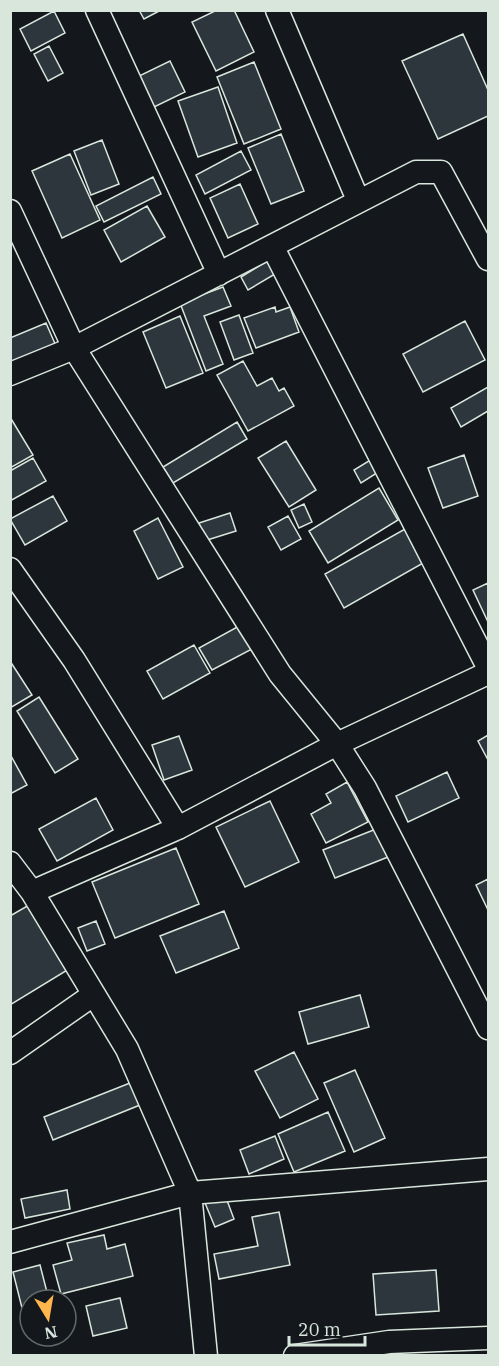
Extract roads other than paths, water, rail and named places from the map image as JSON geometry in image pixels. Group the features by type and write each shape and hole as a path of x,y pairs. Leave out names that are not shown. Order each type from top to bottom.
{"street":[{"path":"97,10 219,274"},
{"path":"277,10 358,200"},
{"path":"10,374 74,348 416,172 441,172 489,259"},
{"path":"10,211 74,348 280,674 337,744 365,788 489,1028"},
{"path":"272,246 489,668"},
{"path":"10,569 74,660 178,828"},
{"path":"32,892 178,828 337,744 489,673"},
{"path":"10,863 32,892 127,1049 190,1193 206,1356"},
{"path":"10,1053 93,995"},
{"path":"10,1242 190,1193 489,1169"},
{"path":"295,1356 389,1342 489,1338"}]}
